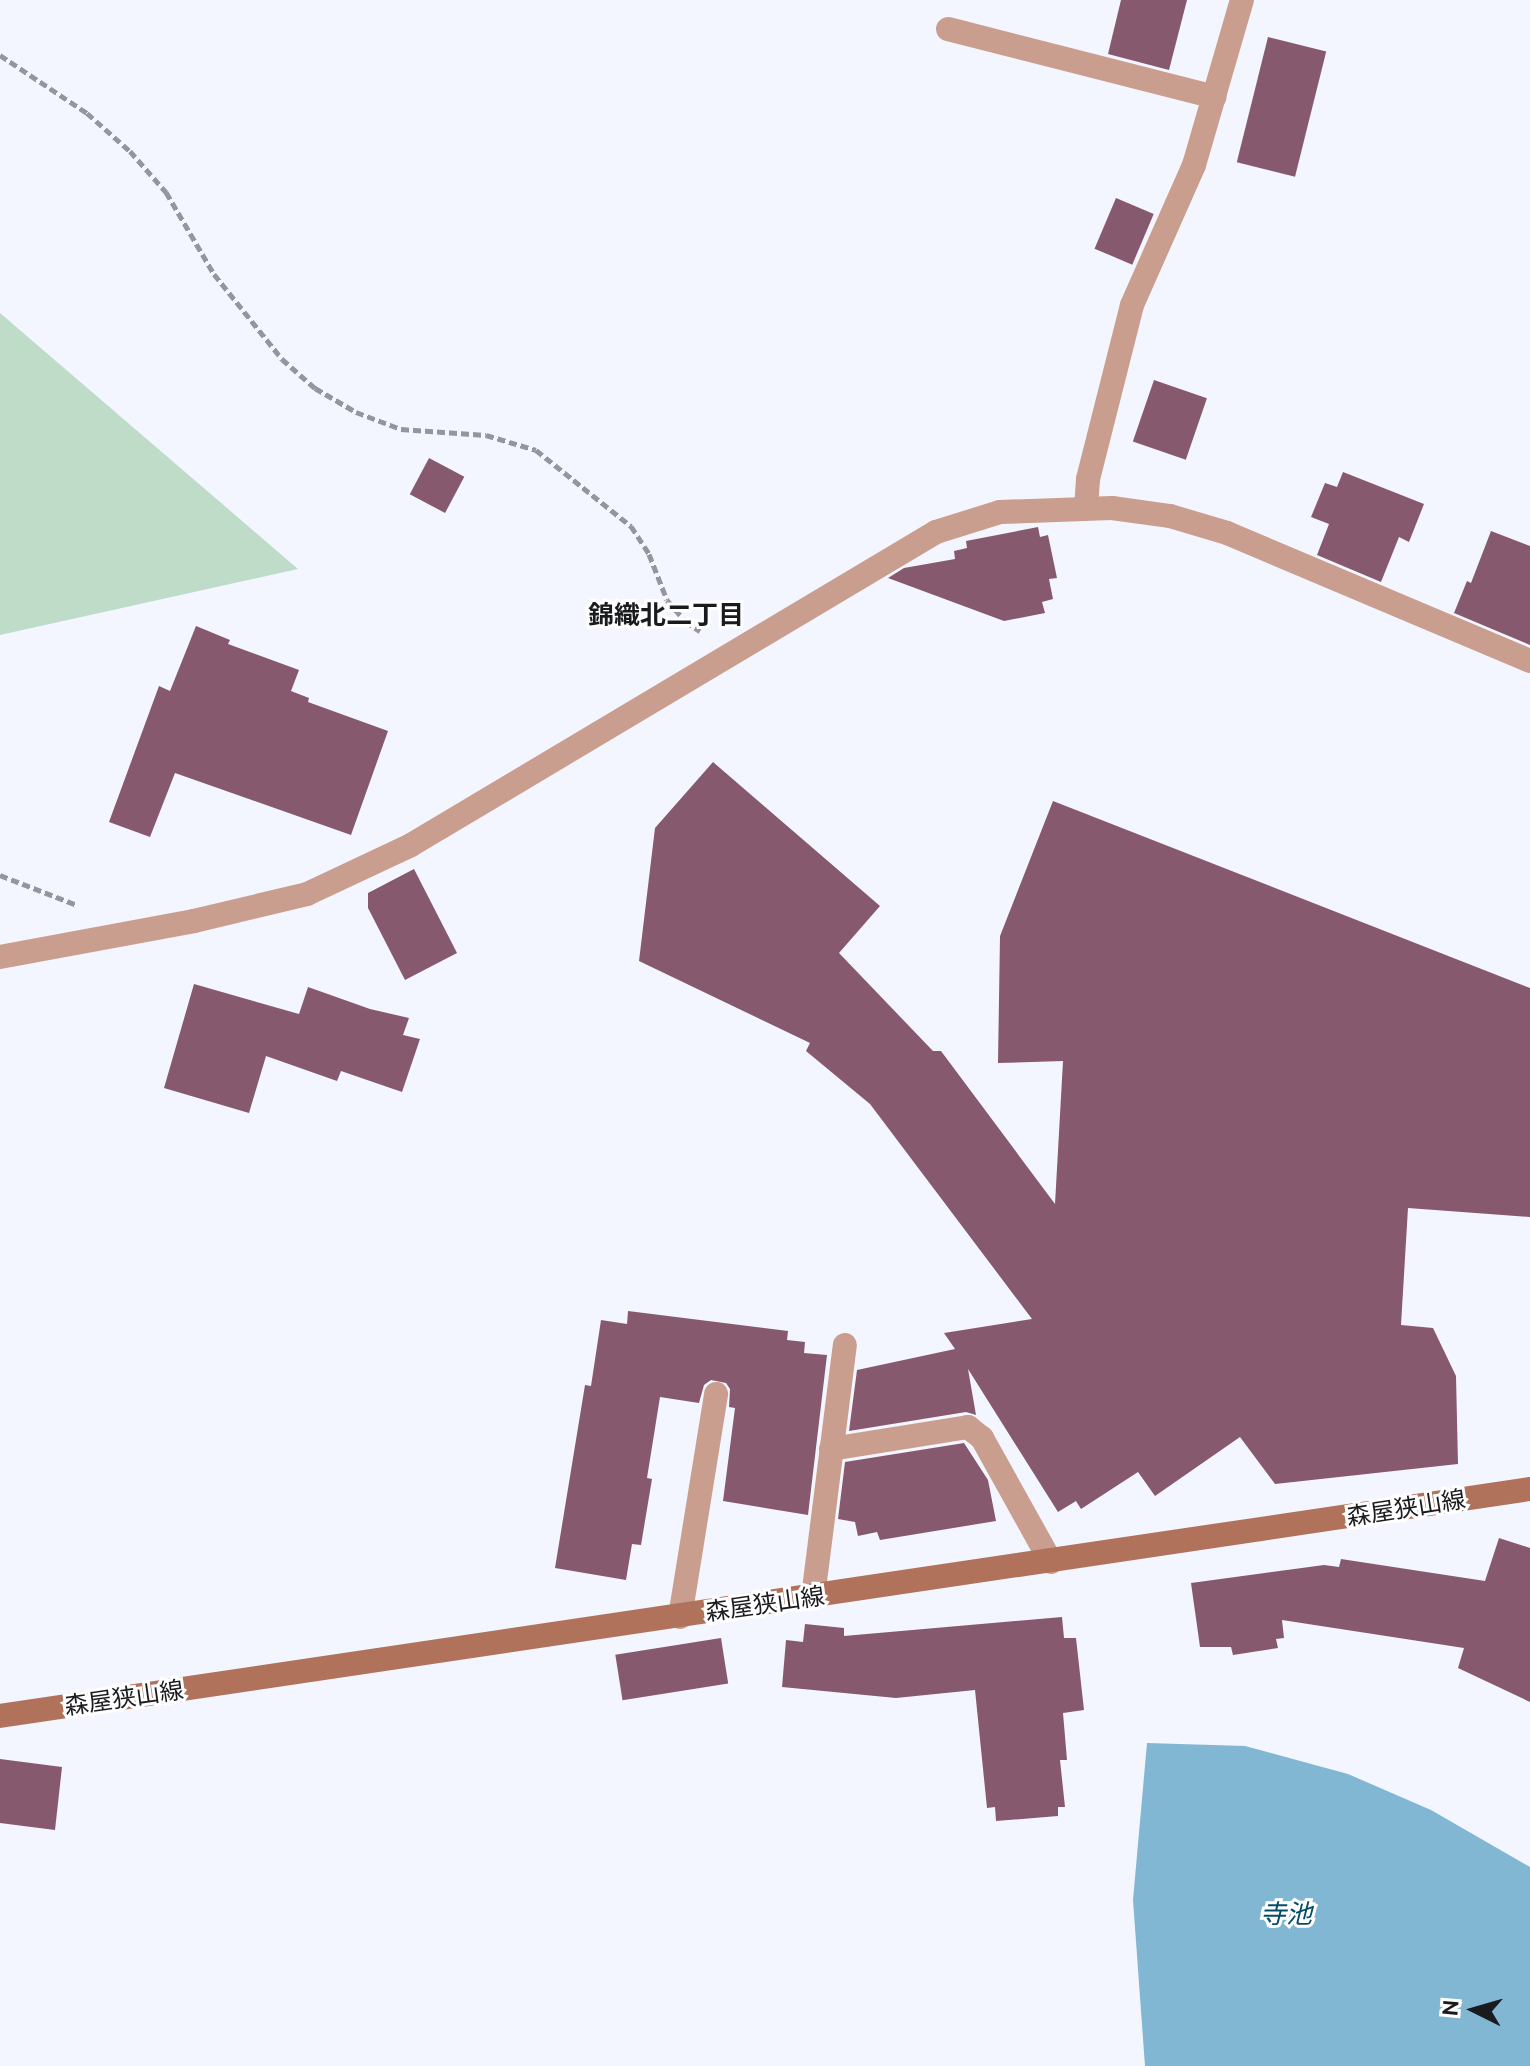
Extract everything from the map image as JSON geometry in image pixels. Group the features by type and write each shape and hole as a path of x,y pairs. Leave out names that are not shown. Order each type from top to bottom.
{"main road":[{"name":"森屋狭山線","path":"0,1716 1530,1489"}],"street":[{"path":"1086,508 1088,479 1132,305 1194,165 1242,0"},
{"path":"948,29 1214,97"},
{"path":"0,957 125,934 307,894 411,845 529,771 936,532 1000,512 1086,508 1170,516 1227,533 1530,661"},
{"path":"813,1597 845,1345"},
{"path":"680,1617 716,1394"},
{"path":"831,1449 968,1427 982,1438 1051,1562"}],"path":[{"path":"0,55 87,113 130,151 166,192 214,274 282,359 315,388 356,412 401,429 486,435 536,450 631,526 649,554 667,600 698,632 710,629"},
{"path":"0,875 105,915 125,934"}],"green space":[{"path":"0,313 298,569 0,635"}],"water":[{"name":"寺池","path":"1147,1743 1245,1746 1348,1774 1431,1810 1530,1867 1530,2066 1145,2066 1133,1900"}],"building":[{"path":"1121,0 1187,0 1169,70 1108,54"},
{"path":"1268,37 1326,52 1295,177 1237,162"},
{"path":"1116,198 1154,214 1132,265 1095,249"},
{"path":"1154,380 1207,398 1186,460 1133,441"},
{"path":"429,458 464,477 445,513 410,494"},
{"path":"1343,472 1424,504 1409,542 1399,537 1381,582 1317,555 1329,524 1311,517 1325,483 1337,487"},
{"path":"1038,527 1040,537 1048,535 1057,578 1049,579 1053,599 1042,602 1045,613 1004,621 888,578 904,568 955,559 954,551 967,548 966,541"},
{"path":"1491,531 1530,546 1530,645 1454,613 1467,581 1471,583"},
{"path":"196,626 230,640 228,644 299,670 291,691 309,698 308,702 388,731 351,835 175,773 150,837 109,822 159,686 170,691"},
{"path":"713,762 880,906 839,953 933,1051 941,1051 1055,1204 1063,1061 998,1063 1000,936 1053,801 1530,988 1530,1217 1408,1208 1401,1325 1433,1328 1456,1376 1458,1464 1275,1484 1240,1437 1155,1496 1138,1472 1081,1509 1076,1501 1058,1512 968,1369 976,1415 966,1412 849,1431 857,1370 955,1349 944,1333 1032,1319 870,1104 806,1051 810,1043 639,961 655,828"},
{"path":"414,869 457,953 405,980 368,908 368,893"},
{"path":"194,984 299,1014 308,987 370,1009 409,1018 403,1035 420,1039 402,1092 341,1071 337,1081 266,1056 249,1113 164,1088"},
{"path":"628,1311 788,1331 787,1340 805,1342 804,1353 827,1355 808,1515 723,1501 735,1408 729,1407 730,1389 726,1383 711,1380 704,1385 699,1403 660,1397 647,1478 652,1479 641,1545 632,1544 626,1580 555,1568 585,1385 591,1386 601,1320 627,1324"},
{"path":"964,1443 988,1480 996,1521 880,1540 877,1532 858,1536 855,1522 838,1519 845,1462"},
{"path":"1499,1538 1530,1548 1530,1702 1458,1668 1464,1648 1282,1620 1284,1638 1276,1639 1278,1648 1233,1655 1231,1647 1200,1647 1191,1583 1324,1565 1339,1567 1341,1559 1485,1581"},
{"path":"1062,1617 1064,1638 1076,1638 1084,1710 1063,1713 1067,1760 1060,1760 1065,1807 1058,1807 1058,1816 996,1821 995,1807 987,1808 975,1690 896,1698 782,1687 786,1640 803,1642 805,1624 844,1628 844,1636"},
{"path":"721,1638 728,1683 623,1700 615,1655"},
{"path":"0,1759 62,1767 55,1830 0,1823"}],"district":[{"name":"錦織北二丁目","path":"666,615"}]}
